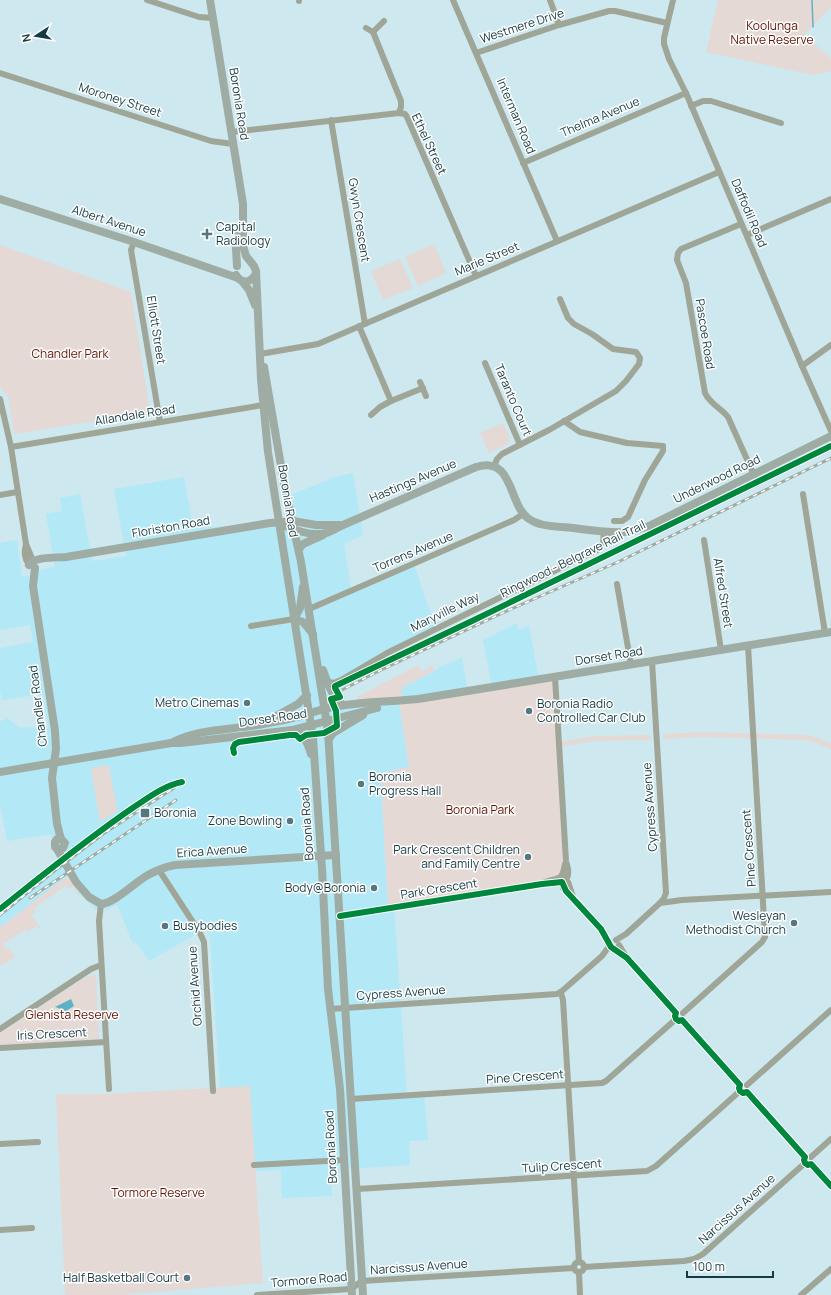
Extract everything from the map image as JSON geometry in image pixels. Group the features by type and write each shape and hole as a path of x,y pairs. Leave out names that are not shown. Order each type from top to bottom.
{"main road":[{"name":"Boronia Road","path":"210,0 243,204 243,246 251,263"},
{"name":"Albert Avenue","path":"0,199 134,242 211,268 240,280"},
{"name":"Boronia Road","path":"237,267 236,249 243,212"},
{"path":"243,262 251,263 255,268 255,275 250,280 240,280 236,273 237,267 243,262"},
{"name":"Albert Avenue","path":"211,268 223,269 237,267"},
{"name":"Boronia Road","path":"255,275 263,405 268,452 310,713 316,771 330,1009 340,1089 351,1292"},
{"name":"Boronia Road","path":"240,280 252,296 257,310"},
{"name":"Boronia Road","path":"260,354 267,379 271,414 284,489 293,521 305,580 329,739 363,1295"},
{"name":"Underwood Road","path":"607,531 632,531 649,526 831,436"},
{"name":"Hastings Avenue","path":"295,530 316,534 327,533 476,467 484,465 494,467"},
{"path":"494,467 506,476 524,514 530,519 545,525 607,531"},
{"name":"Hastings Avenue","path":"279,523 293,521 316,525 343,525"},
{"path":"279,523 295,530"},
{"name":"Floriston Road","path":"32,565 50,559 224,530 279,523"},
{"path":"299,549 304,544 327,533"},
{"path":"286,565 301,562"},
{"name":"Chandler Road","path":"32,565 33,586 56,731 56,749 52,778 59,840 54,845 60,849 71,874 89,897 101,904"},
{"path":"305,580 300,608 294,618 303,622 314,636"},
{"name":"Dorset Road","path":"171,743 180,738 212,731 262,724 325,708 375,701 391,702 427,698 828,632"},
{"name":"Boronia Road","path":"316,650 328,682 338,702 344,705"},
{"path":"262,724 298,704 307,695"},
{"name":"Dorset Road","path":"329,739 331,735 357,718 391,702"},
{"name":"Dorset Road","path":"0,772 171,743 271,731 292,730 377,708"},
{"path":"292,730 299,732 306,741 316,771"},
{"name":"Erica Avenue","path":"101,904 111,901 148,875 175,865 336,855"}],"street":[{"path":"147,0 199,17 213,18"},
{"name":"Interman Road","path":"454,0 558,241"},
{"path":"550,0 559,25"},
{"name":"Daffodil Road","path":"673,0 664,38 666,51 686,93 831,431"},
{"name":"Westmere Drive","path":"476,53 559,25 609,11 667,23"},
{"path":"373,32 384,21"},
{"path":"366,28 373,32 401,101 399,113"},
{"name":"Moroney Street","path":"0,73 211,141 234,144"},
{"name":"Thelma Avenue","path":"524,162 686,93"},
{"path":"691,106 711,101 781,123"},
{"name":"Ethel Street","path":"232,132 331,120 399,113 405,114 476,276"},
{"name":"Gwyn Crescent","path":"331,120 362,325 392,401"},
{"name":"Marie Street","path":"260,354 318,344 719,172"},
{"path":"747,235 831,199"},
{"name":"Pascoe Road","path":"741,224 683,248 676,257 686,283 705,393 711,402 724,411 728,417 754,474"},
{"name":"Elliott Street","path":"134,242 131,250 160,422"},
{"path":"494,467 497,459 502,454 564,421 619,388 637,367 640,358 636,352 613,349 572,323 568,318 560,299"},
{"path":"802,366 831,345"},
{"name":"Taranto Court","path":"485,363 520,445"},
{"path":"420,382 426,396"},
{"path":"371,415 380,407 423,388"},
{"name":"Chandler Road","path":"0,399 11,447 26,544 24,551 26,560 32,565"},
{"name":"Allandale Road","path":"11,447 263,405"},
{"path":"564,421 580,432 627,443 663,446 663,451 645,480 628,516 622,521 614,521"},
{"path":"0,495 17,492"},
{"path":"803,494 828,632"},
{"name":"Torrens Avenue","path":"309,608 514,520 524,514"},
{"name":"Maryville Way","path":"328,682 332,683 341,680 387,653 597,550 603,543 607,531"},
{"name":"Alfred Street","path":"704,540 721,650"},
{"path":"617,584 631,665"},
{"path":"251,626 294,618"},
{"name":"Pine Crescent","path":"351,1099 568,1086 605,1082 764,940 763,896 748,646"},
{"name":"Cypress Avenue","path":"652,661 666,890 662,901"},
{"path":"555,677 566,861 569,873 563,880 566,891 602,929 742,1087 743,1093 747,1092 831,1186"},
{"name":"Orchid Avenue","path":"159,870 200,933 204,942 213,1091"},
{"name":"Park Crescent","path":"340,916 563,880"},
{"path":"580,1295 579,1269 575,1264 578,1262 574,1176 563,1000 561,993 662,901 831,892"},
{"path":"101,904 99,921 109,1089"},
{"path":"0,1030 91,969 102,965"},
{"name":"Cypress Avenue","path":"330,1009 554,995 561,993"},
{"name":"Tulip Crescent","path":"357,1189 639,1172 650,1170 742,1087 831,1010"},
{"name":"Iris Crescent","path":"0,1048 106,1042"},
{"name":"Narcissus Avenue","path":"362,1281 579,1269 684,1261 696,1258 831,1139"},
{"path":"0,1144 38,1142"},
{"path":"254,1165 344,1160"},
{"path":"0,1230 32,1228"},
{"path":"801,1295 831,1269"},
{"name":"Tormore Road","path":"257,1295 351,1292 362,1281"}],"shaded area":[{"path":"353,473 363,535 344,544 351,590 414,563 424,595 437,628 331,683 340,703 399,701 409,767 386,772 381,779 388,908 394,908 407,1095 424,1095 428,1140 409,1141 410,1165 330,1170 332,1196 282,1198 281,1170 254,1171 250,1087 220,1088 210,936 206,930 149,961 136,942 133,944 117,904 106,911 104,909 95,909 78,892 68,876 0,927 0,912 61,863 53,849 51,834 7,841 0,804 0,721 5,720 5,716 19,727 48,728 43,694 2,700 0,691 0,648 33,642 30,625 0,630 0,543 17,540 22,577 37,574 41,569 55,567 46,514 62,511 60,498 80,494 92,561 126,556 114,489 184,477 193,528 279,523 293,521 286,497 335,477"},
{"path":"517,623 519,630 529,625 539,680 492,688 483,640"},
{"path":"462,658 468,692 403,701 400,688 444,665"},
{"path":"71,999 74,1006 63,1013 61,1009 55,1007"}],"green space":[{"name":"Koolunga Native Reserve","path":"718,0 831,0 831,7 804,35 831,58 831,71 813,75 706,52"},
{"path":"434,244 446,273 418,286 405,257"},
{"name":"Chandler Park","path":"0,245 131,292 150,412 14,434 8,396 0,387"},
{"path":"400,259 413,288 383,300 371,271"},
{"path":"503,423 510,438 508,444 489,453 480,433"},
{"name":"Boronia Park","path":"418,665 422,672 432,665 434,671 401,688 403,701 555,677 559,742 594,736 651,735 651,740 595,741 559,747 565,877 388,908 381,779 386,772 409,767 399,701 358,703 357,697"},
{"path":"704,732 809,735 831,743 831,749 808,740 704,737 663,739 663,734"},
{"path":"109,765 117,811 100,822 91,768"},
{"path":"68,876 80,894 78,895 73,887 69,889 66,886 34,908 36,912 32,915 41,929 40,930 37,926 27,932 25,930 3,944 6,949 9,948 15,957 0,966 0,927"},
{"name":"Glenista Reserve","path":"96,974 99,1039 0,1045 0,1033 86,977"},
{"name":"Tormore Reserve","path":"250,1086 263,1283 122,1295 65,1295 56,1094 103,1094"}],"waterway":[{"path":"812,0 813,27"}],"railway":[{"path":"338,692 509,610 618,562 831,458"},
{"path":"0,915 103,834 174,788"},
{"path":"30,898 176,800"}],"cycle path":[{"name":"Ringwood - Belgrave Rail Trail","path":"234,753 233,748 235,744 239,742 290,735 296,735 300,739 306,735 324,733 337,726 336,711 331,699 340,697 335,686 831,446"},
{"path":"0,909 66,857 134,807 157,792 182,782"},
{"path":"340,916 562,882 566,891 601,929 611,947 627,958 676,1013 676,1019 679,1021 682,1020 740,1085 740,1091 743,1093 747,1092 805,1157 805,1163 808,1165 811,1164 831,1186"}],"place":[{"name":"Capital Radiology","path":"207,234"},
{"name":"Metro Cinemas","path":"247,703"},
{"name":"Boronia Radio Controlled Car Club","path":"529,711"},
{"name":"Boronia Progress Hall","path":"361,784"},
{"name":"Boronia","path":"145,813"},
{"name":"Zone Bowling","path":"290,821"},
{"name":"Park Crescent Children and Family Centre","path":"528,857"},
{"name":"Body@Boronia","path":"374,888"},
{"name":"Wesleyan Methodist Church","path":"794,923"},
{"name":"Busybodies","path":"165,926"},
{"name":"Half Basketball Court","path":"187,1278"}]}
